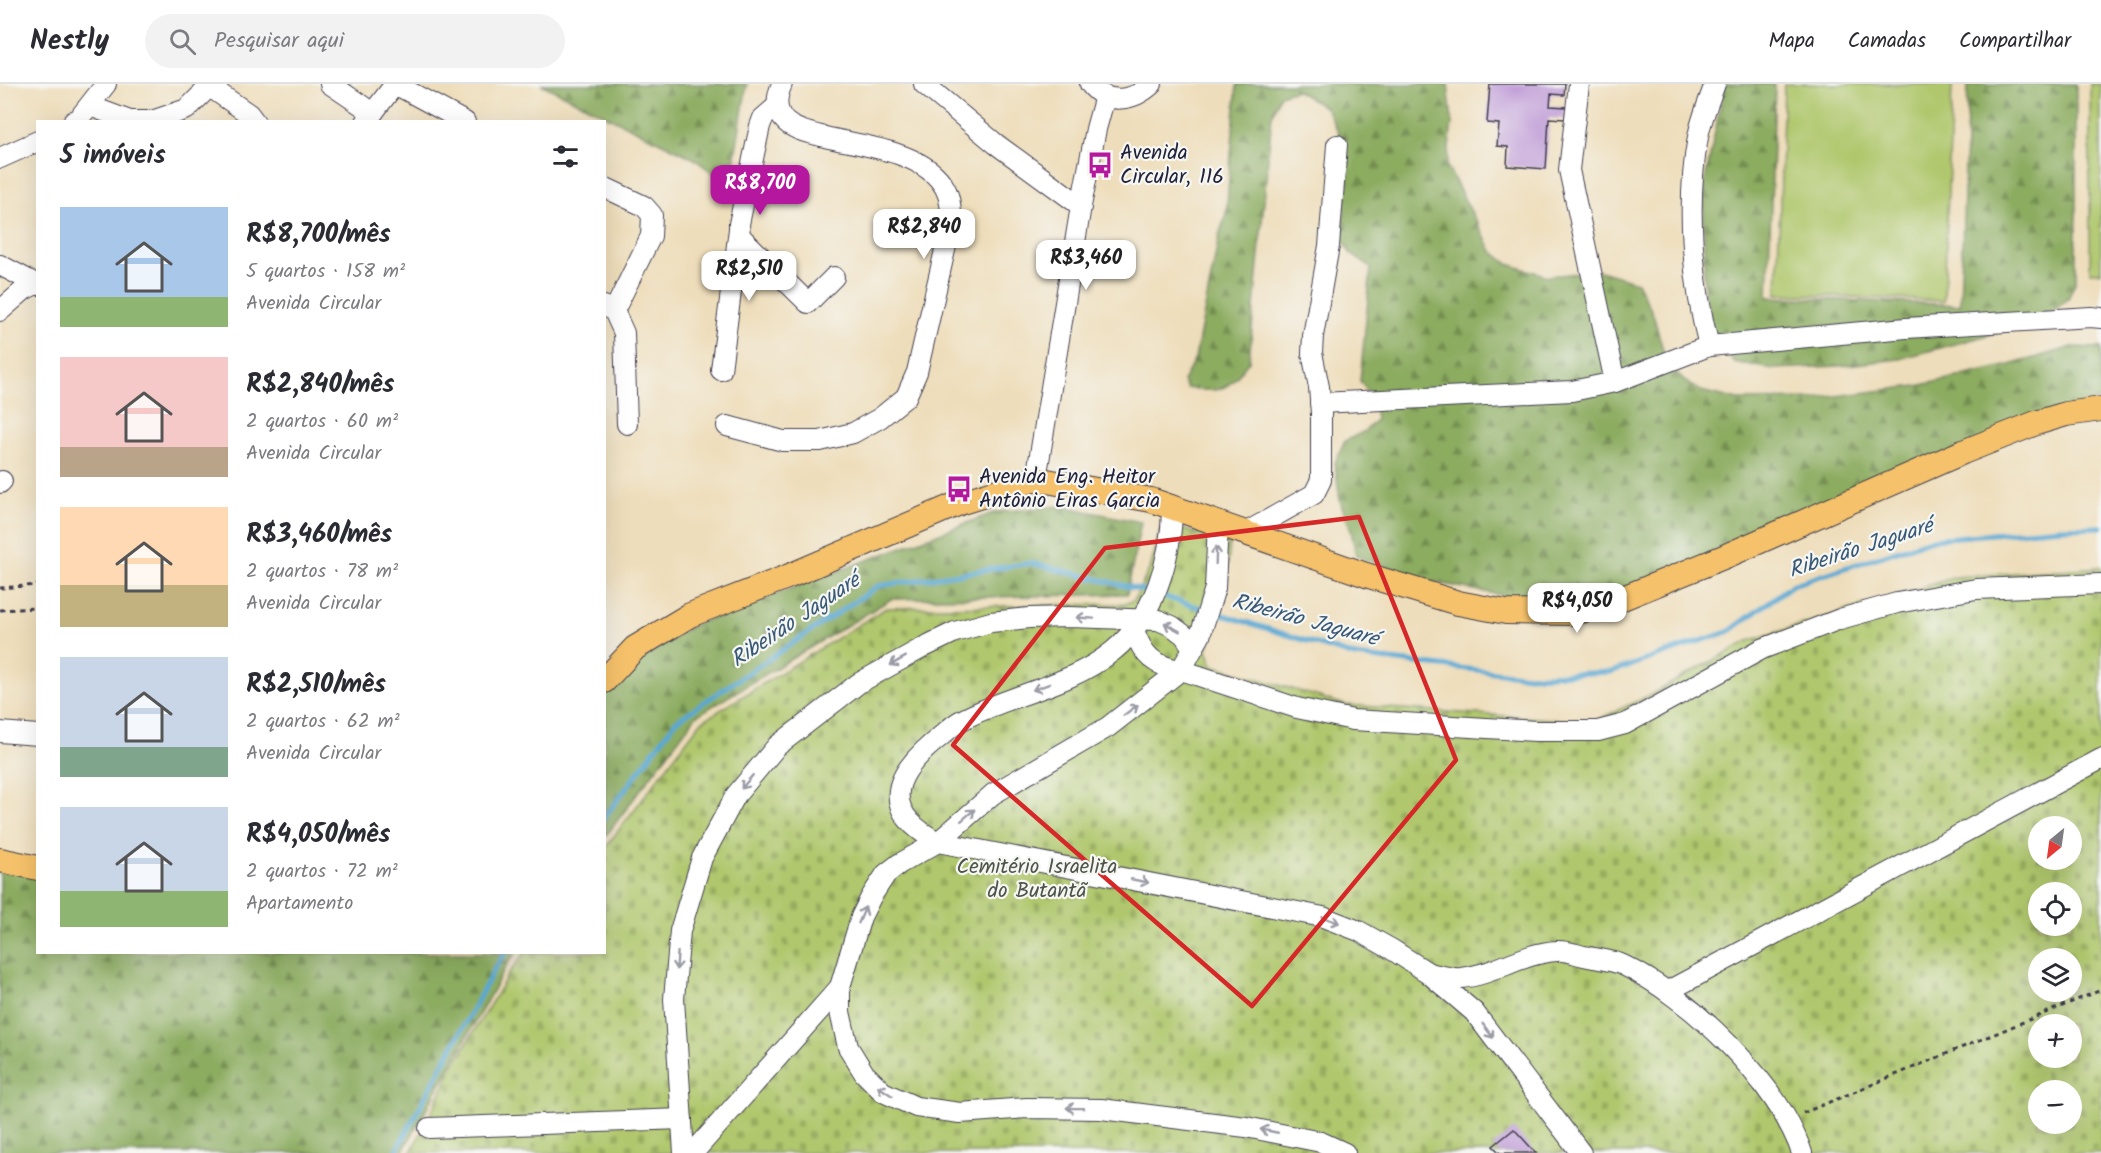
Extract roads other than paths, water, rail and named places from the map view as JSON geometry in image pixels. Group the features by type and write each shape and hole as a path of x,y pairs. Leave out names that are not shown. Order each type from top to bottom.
{"main road":[{"path":"606,679 635,648 690,615 787,577 962,502 1036,478 1151,500 1366,575 1458,603 1506,612 1574,613 1613,602 1716,561 1963,452 2036,423 2066,414 2101,409"},
{"path":"0,860 36,868"}],"street":[{"path":"76,120 90,106 106,84"},
{"path":"330,84 370,117 395,84 461,120"},
{"path":"721,370 739,229 760,126 763,118 777,106 782,84"},
{"path":"924,84 996,144 1081,206"},
{"path":"1036,478 1096,129 1098,90 1118,99 1131,98 1152,84"},
{"path":"1579,84 1569,170 1615,382"},
{"path":"1709,346 1701,309 1691,199 1698,135 1715,84"},
{"path":"155,120 187,108 211,85 254,120"},
{"path":"90,106 127,120"},
{"path":"727,426 783,441 820,441 853,433 880,418 906,397 917,372 951,224 949,197 945,186 924,166 893,153 801,130 786,122 777,106"},
{"path":"0,158 36,142"},
{"path":"1245,533 1314,494 1321,480 1319,387 1312,353 1329,246 1337,145"},
{"path":"606,188 644,206 652,215 651,237 609,308 624,333 627,424"},
{"path":"739,229 740,236 808,303 834,277"},
{"path":"0,265 36,283"},
{"path":"0,311 24,290 36,284"},
{"path":"1320,403 1572,391 1615,382 1709,346 1906,328 2101,318"},
{"path":"1172,507 1172,525 1164,565 1143,617 1140,646 1150,659 1165,667 1181,670 1297,708 1353,720 1536,731 1598,731 1625,724 1762,649 1840,619 1897,603 1976,589 2101,584"},
{"path":"1218,523 1215,588 1196,642 1181,670 1108,727 993,794 938,843 899,864 886,874 861,917 840,987 840,1012 848,1047 864,1073 883,1092 916,1107 960,1113 1027,1108 1101,1109 1246,1127 1321,1142 1345,1153"},
{"path":"1143,617 1113,651 1078,674 993,705 957,722 917,756 900,784 897,795 900,808 909,822 938,843 1323,917 1359,931 1427,972 1474,1012 1581,1153"},
{"path":"684,1153 674,999 680,931 702,858 736,795 777,746 860,683 955,632 991,622 1029,618 1143,617 1172,626 1196,642"},
{"path":"0,732 36,735"},
{"path":"1668,991 2101,759"},
{"path":"1427,972 1460,979 1526,956 1559,951 1622,964 1668,991 1739,1056 1770,1091 1795,1133 1802,1153"},
{"path":"693,1153 840,987"},
{"path":"429,1128 682,1119"}],"waterway":[{"name":"Ribeirão Jaguaré","path":"1159,595 1355,656 1529,676 1611,672 1730,631 1792,585 1934,539 2061,528 2101,527"},
{"name":"Ribeirão Jaguaré","path":"606,815 676,721 878,586 1031,563 1150,592"},
{"name":"Ribeirão Jaguaré","path":"395,1153 505,954"}],"place":[{"name":"Avenida Circular, 116","path":"1100,165"},
{"name":"Avenida Eng. Heitor Antônio Eiras Garcia","path":"959,489"}],"park label":[{"name":"Cemitério Israelita do Butantã","path":"1037,879"}]}
